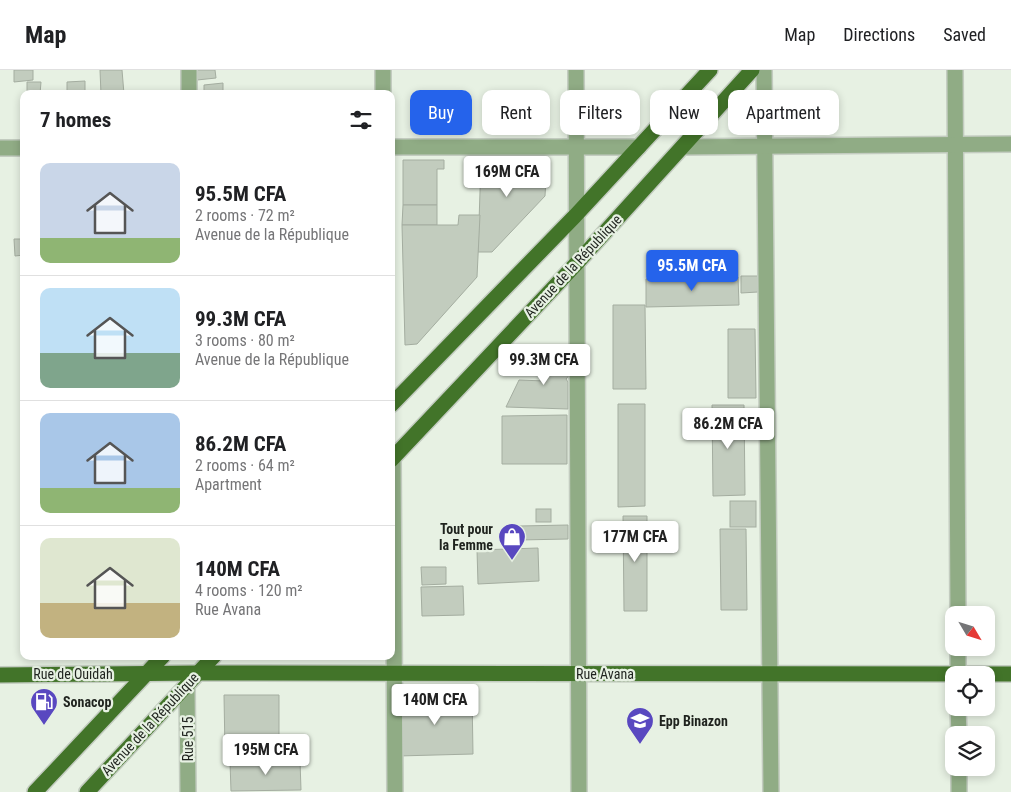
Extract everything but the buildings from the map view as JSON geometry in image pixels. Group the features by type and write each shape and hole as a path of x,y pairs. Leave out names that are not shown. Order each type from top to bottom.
{"main road":[{"path":"395,401 575,216 710,70"},
{"name":"Avenue de la République","path":"395,456 576,264 752,70"},
{"path":"35,792 159,660"},
{"name":"Avenue de la République","path":"87,792 210,660"},
{"name":"Rue Avana","path":"198,673 945,674"},
{"name":"Rue de Ouidah","path":"0,675 198,673"},
{"name":"Rue Avana","path":"995,674 1011,674"}],"street":[{"path":"189,70 189,90"},
{"path":"383,70 383,90"},
{"path":"576,70 577,147 575,216 579,792"},
{"path":"764,70 770,792"},
{"path":"955,70 958,606"},
{"path":"683,147 1011,144"},
{"path":"395,147 639,146"},
{"path":"0,148 20,148"},
{"path":"394,660 395,792"},
{"name":"Rue 515","path":"187,685 188,792"},
{"path":"959,776 959,792"}],"place":[{"name":"Tout pour la Femme","path":"512,561"},
{"name":"Sonacop","path":"44,726"},
{"name":"Epp Binazon","path":"640,745"}]}
